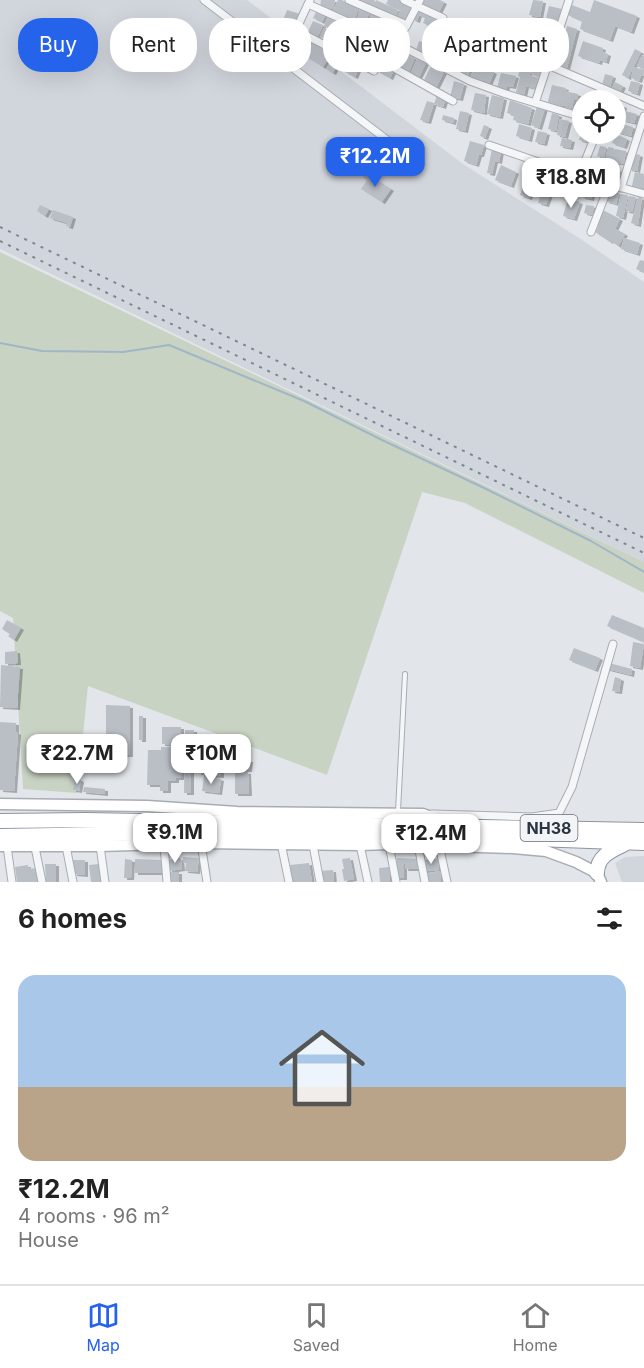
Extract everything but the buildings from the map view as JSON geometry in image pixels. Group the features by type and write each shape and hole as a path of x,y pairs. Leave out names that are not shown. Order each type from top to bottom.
{"highway":[{"name":"NH38","path":"0,821 85,820 644,830"},
{"name":"NH38","path":"2,842 223,832 458,836 644,843"},
{"path":"599,878 597,865 603,857 627,843"}],"street":[{"path":"204,0 408,156"},
{"path":"349,0 391,18"},
{"path":"404,0 418,3 443,18"},
{"path":"563,18 569,0"},
{"path":"343,18 309,2 296,30 374,71 380,60 453,101"},
{"path":"410,19 418,3"},
{"path":"410,51 470,81 572,114"},
{"path":"535,103 545,72"},
{"path":"566,72 644,106"},
{"path":"621,188 644,117"},
{"path":"579,176 592,144"},
{"path":"489,146 579,176 644,194"},
{"path":"591,232 609,185"},
{"path":"0,804 147,806 237,812 532,817 559,813 572,787 613,644"},
{"path":"423,814 455,827"},
{"path":"12,882 2,842 35,847 281,843 513,848 546,851 576,862 599,878"},
{"path":"201,843 207,882"},
{"path":"281,843 289,882"},
{"path":"313,844 320,882"},
{"path":"389,844 396,882"},
{"path":"164,845 167,882"},
{"path":"360,845 368,882"},
{"path":"418,845 425,882"},
{"path":"439,845 447,882"},
{"path":"66,846 73,882"},
{"path":"100,846 105,882"},
{"path":"35,847 42,882"}],"lane":[{"path":"398,814 405,674"}],"shaded area":[{"path":"0,0 247,0 271,18 209,18 209,72 311,72 311,49 323,58 323,72 342,72 463,164 644,282 644,562 0,249"},
{"path":"644,856 644,882 622,882 615,863 625,857"}],"green space":[{"path":"0,252 644,562 644,593 465,503 422,492 327,775 88,686 77,793 23,789 13,618 0,611"}],"waterway":[{"path":"0,343 42,351 123,352 169,345 304,401 591,541 644,572"}],"railway":[{"path":"0,227 644,538"},
{"path":"0,241 644,553"}]}
